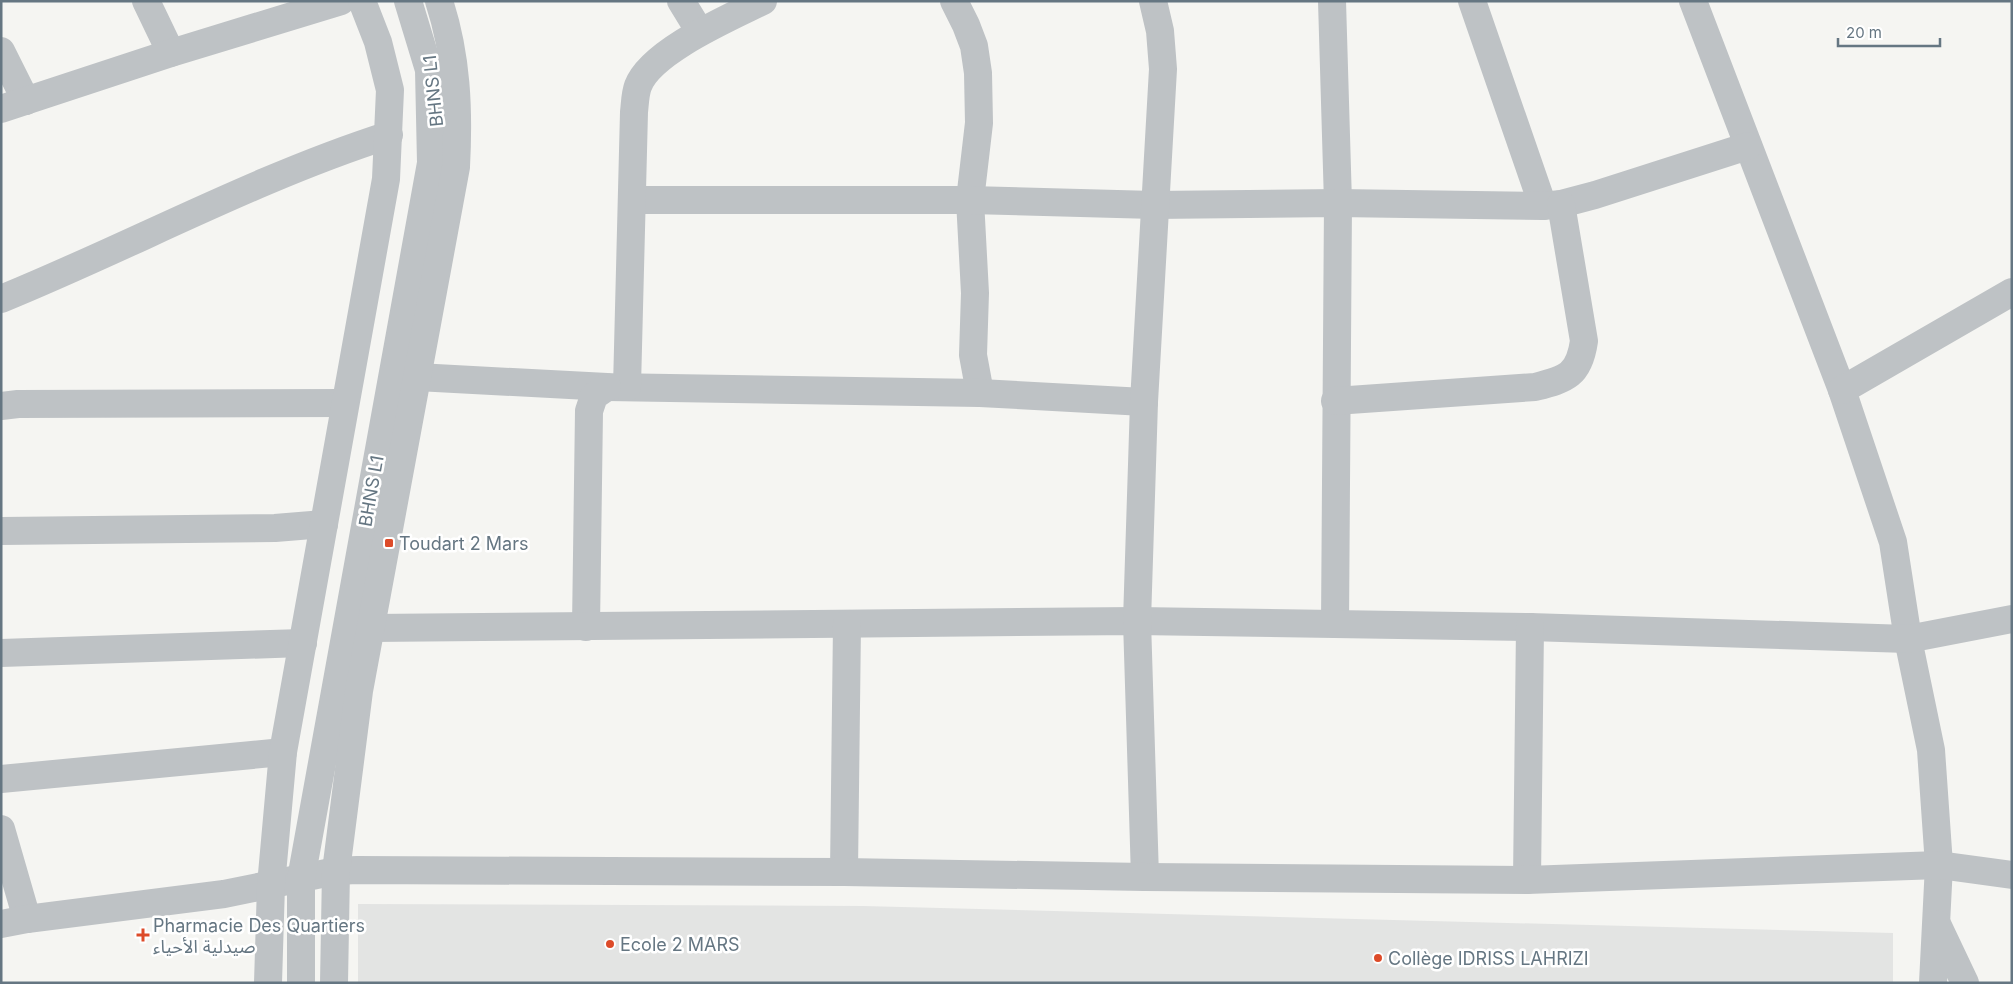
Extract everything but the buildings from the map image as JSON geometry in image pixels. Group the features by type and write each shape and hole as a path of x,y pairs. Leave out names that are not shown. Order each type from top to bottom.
{"street":[{"path":"146,1 171,53"},
{"path":"1,51 14,105 171,53 341,1"},
{"path":"268,983 271,885 283,752 386,179 390,90 378,42 362,1"},
{"name":"BHNS L1","path":"301,983 431,162 429,70 408,1"},
{"name":"BHNS L1","path":"315,983 319,850 350,645 428,234 435,176 438,109 432,60 415,1"},
{"path":"334,983 318,875 359,691 456,167 458,119 455,70 446,22 439,1"},
{"path":"681,1 700,32"},
{"path":"617,387 632,200 634,112 638,86 654,64 700,32 763,1"},
{"path":"954,1 974,46 978,73 979,123 970,200 975,293 973,355 980,393"},
{"path":"1145,877 1137,621 1144,402 1163,69 1160,31 1153,1"},
{"path":"1332,1 1338,203 1335,402 1335,624"},
{"path":"1335,402 1535,388 1558,381 1574,371 1582,358 1584,341 1552,205 1472,1"},
{"path":"1693,1 1842,390 1893,542 1908,639 1931,750 1939,865 1933,983"},
{"path":"1,299 186,216 334,153 389,135"},
{"path":"632,200 970,200 1154,205 1338,203 1552,205 1595,195 1748,146"},
{"path":"1842,390 2012,292"},
{"path":"417,377 617,387 980,393 1144,402"},
{"path":"586,627 589,411 594,396 617,387"},
{"path":"1,406 18,404 345,403"},
{"path":"1,531 276,528 324,524"},
{"path":"371,628 1137,621 1530,626 1908,639 2012,619"},
{"path":"844,872 847,624"},
{"path":"1527,880 1530,626"},
{"path":"1,653 303,643"},
{"path":"1,779 283,752"},
{"path":"1,829 14,922 224,894 318,875 844,872 1527,880 1939,865 2012,875"},
{"path":"1936,922 1965,983"}],"shaded area":[{"name":"Collège IDRISS LAHRIZI","path":"358,904 863,906 1893,933 1893,983 358,983"}],"place":[{"name":"Toudart 2 Mars","path":"389,543"},
{"name":"Pharmacie Des Quartiers صيدلية الأحياء","path":"143,935"},
{"name":"Ecole 2 MARS","path":"610,944"},
{"name":"Collège IDRISS LAHRIZI","path":"1378,958"}]}
